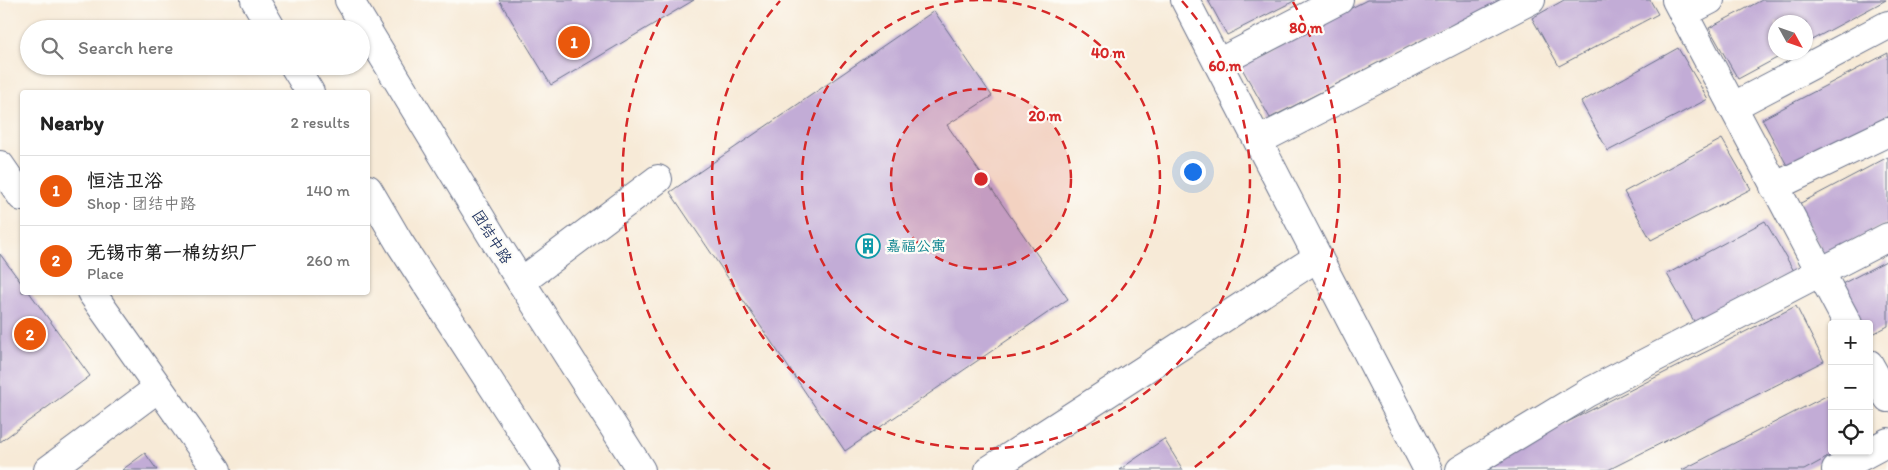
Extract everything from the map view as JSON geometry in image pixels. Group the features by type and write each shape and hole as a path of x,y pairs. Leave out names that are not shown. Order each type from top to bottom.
{"street":[{"path":"255,0 267,20"},
{"name":"团结中路","path":"349,0 361,20"},
{"path":"1185,0 1428,470"},
{"path":"1218,63 1340,0"},
{"path":"1258,142 1531,0"},
{"path":"1710,0 1679,7 1846,320"},
{"path":"1732,107 1888,25"},
{"name":"团结中路","path":"370,34 521,282 641,470"},
{"path":"300,75 309,90"},
{"path":"1774,187 1888,132"},
{"path":"0,165 20,194"},
{"path":"521,282 658,179"},
{"path":"370,192 399,242 547,470"},
{"path":"1460,470 1587,393 1888,237"},
{"path":"988,470 1318,257"},
{"path":"93,295 217,470"},
{"path":"1870,365 1888,398"},
{"path":"48,470 158,388"},
{"path":"1836,470 1888,442"}],"building":[{"path":"499,0 694,0 551,85"},
{"path":"1208,0 1296,0 1227,35"},
{"path":"1367,0 1503,0 1270,118 1240,65"},
{"path":"1564,0 1650,0 1658,14 1559,66 1532,18"},
{"path":"1762,0 1886,0 1813,39 1813,15 1768,15 1768,60 1773,60 1738,79 1709,28"},
{"name":"嘉福公寓","path":"934,11 992,96 947,125 1068,299 845,451 670,192"},
{"path":"1678,48 1708,99 1608,151 1581,102"},
{"path":"1888,53 1888,118 1790,171 1762,119"},
{"path":"1722,139 1751,189 1651,240 1624,192"},
{"path":"1888,157 1888,223 1825,256 1797,205"},
{"path":"1765,221 1794,271 1695,323 1667,274"},
{"path":"0,254 20,281 20,295 31,295 90,376 0,442"},
{"path":"1888,260 1888,326 1873,334 1873,320 1860,320 1840,285"},
{"path":"1796,306 1824,361 1608,470 1473,470"},
{"path":"1828,395 1828,455 1832,455 1804,470 1682,470"},
{"path":"1164,439 1183,470 1119,470"},
{"path":"145,453 157,470 122,470"}],"place":[{"name":"恒洁卫浴","path":"574,42"},
{"name":"嘉福公寓","path":"868,246"},
{"name":"无锡市第一棉纺织厂","path":"30,334"}]}
